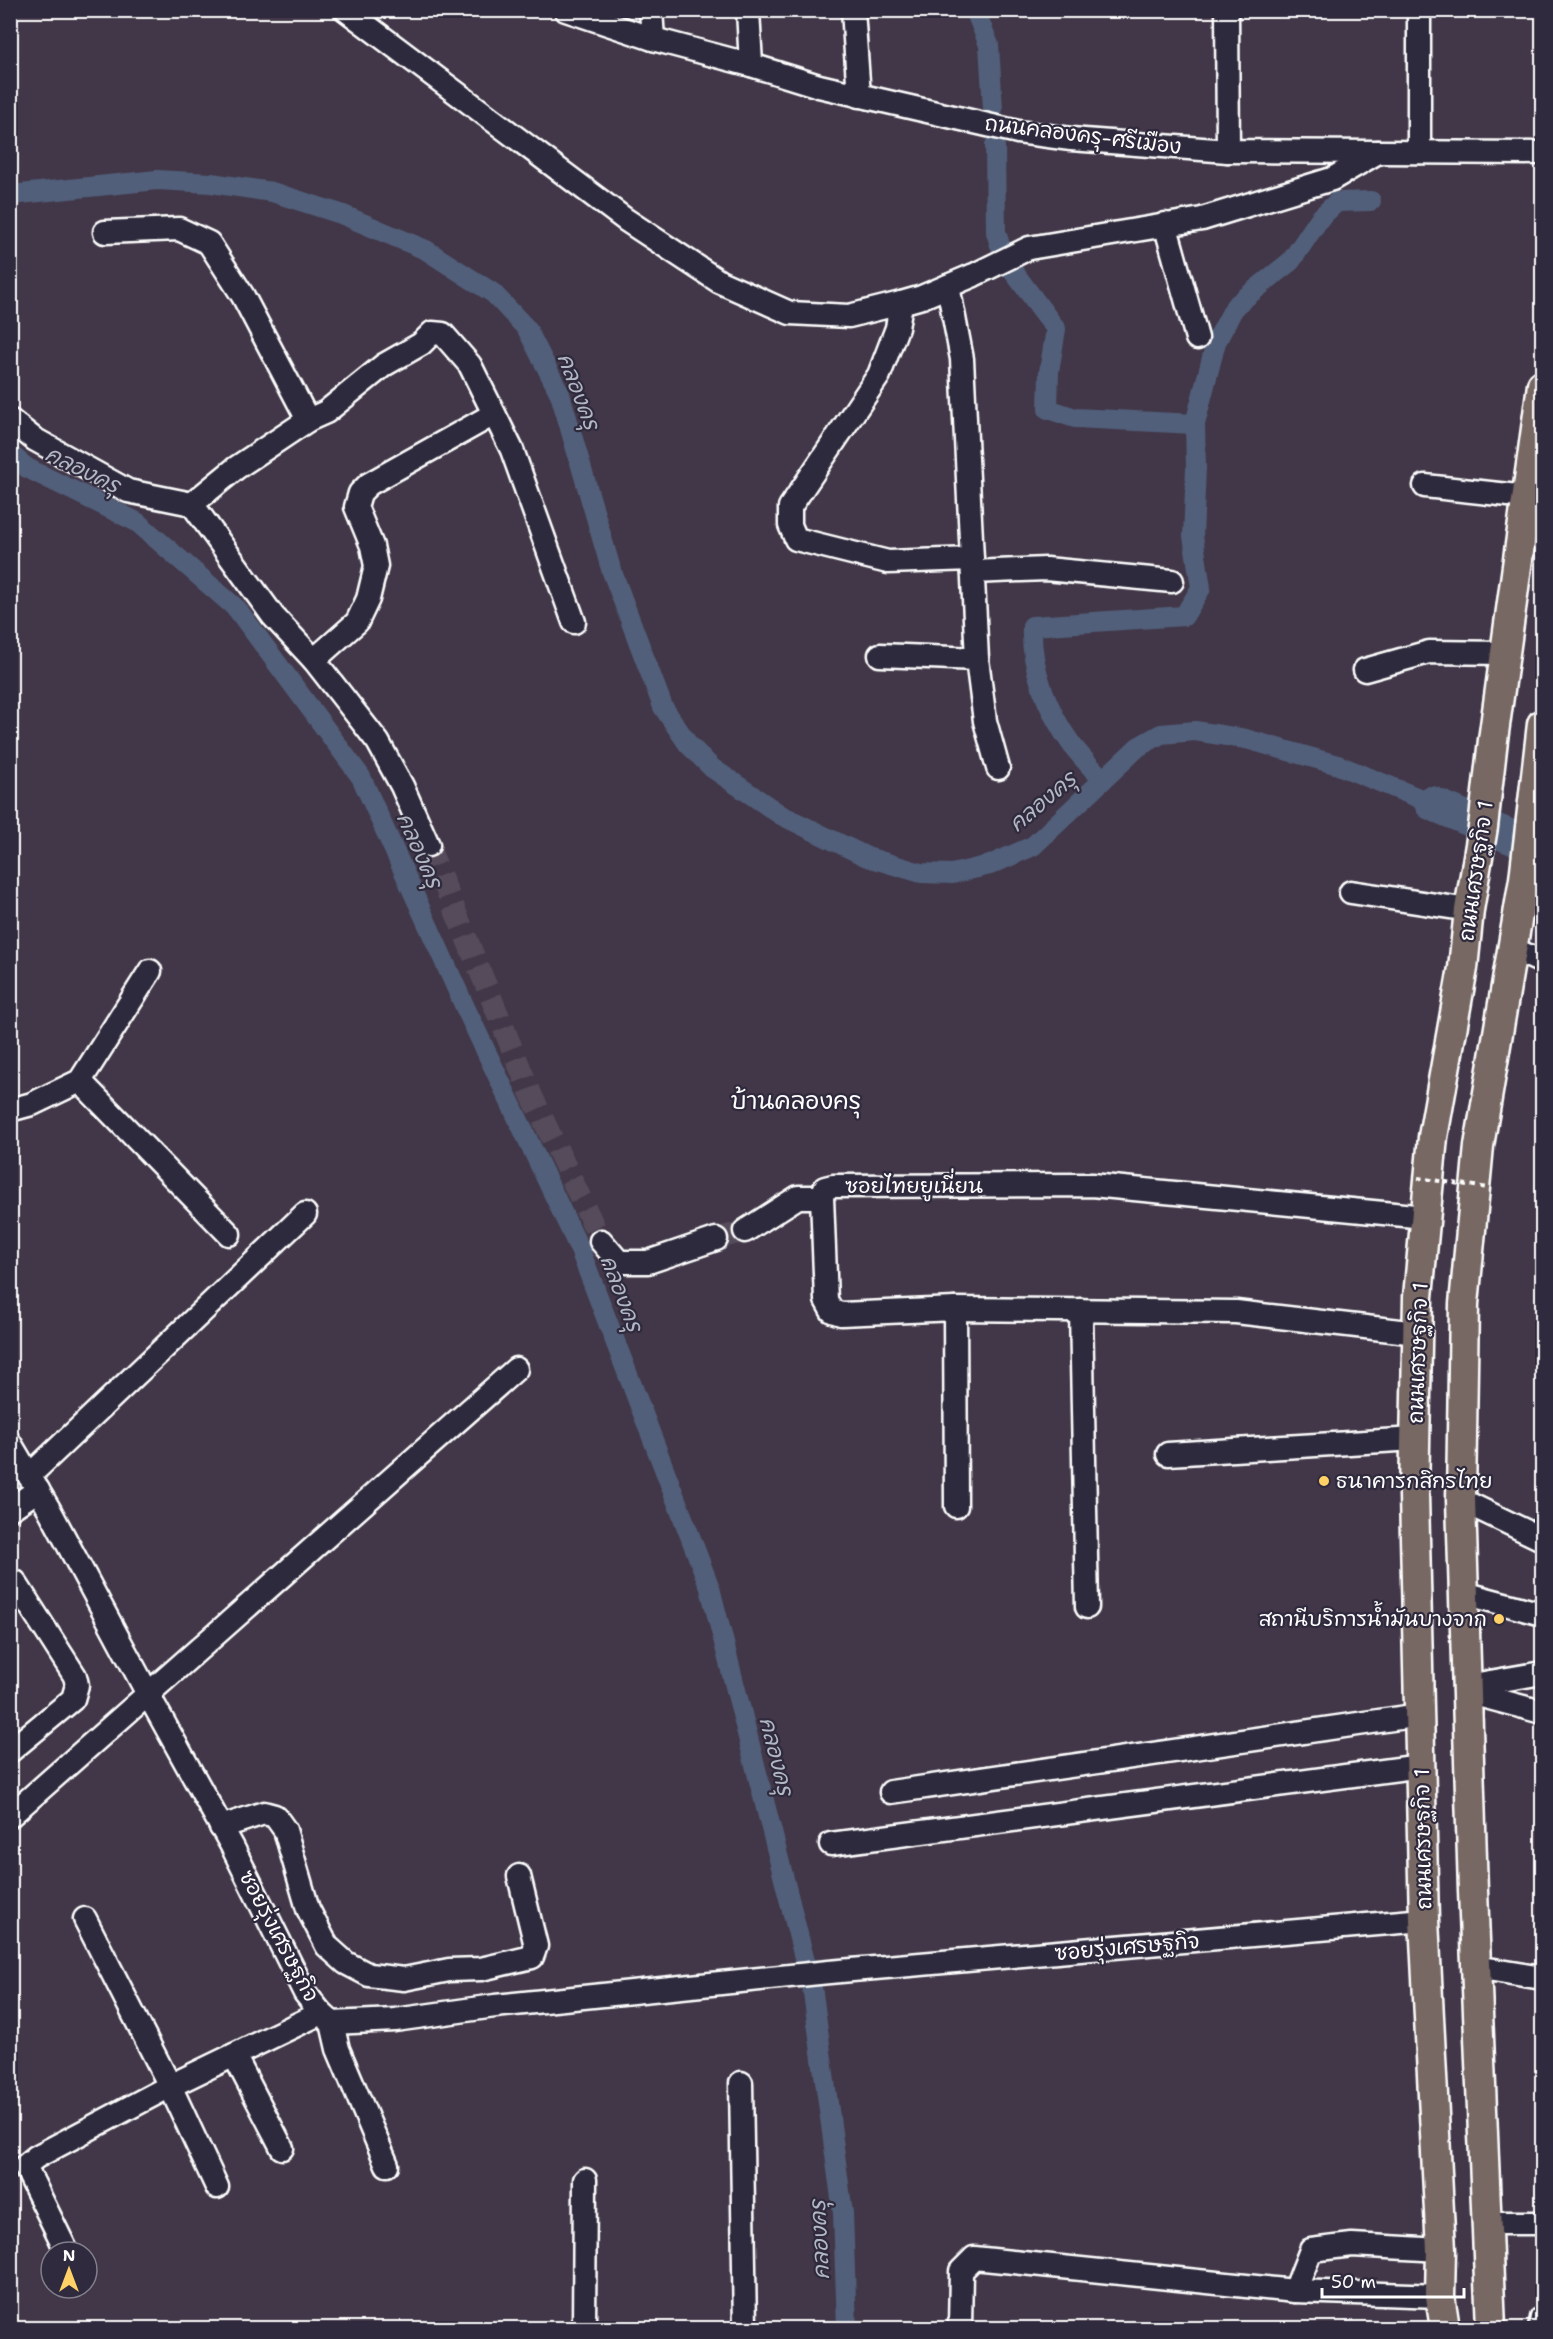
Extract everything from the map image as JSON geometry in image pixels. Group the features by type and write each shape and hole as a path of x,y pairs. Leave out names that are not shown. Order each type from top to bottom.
{"main road":[{"name":"ถนนเศรษฐกิจ 1","path":"1445,2328 1440,2296 1441,2250 1424,1920 1414,1496 1418,1297 1433,1137 1463,968 1469,910 1542,385"},
{"path":"1491,2328 1476,1967 1461,1500 1464,1304 1479,1146 1536,804 1542,724"}],"street":[{"path":"346,10 626,220 720,282 790,313 849,316 901,303 948,286 1029,248 1202,219 1332,179 1378,152"},
{"name":"ถนนคลองครุ-ศรีเมือง","path":"566,10 653,39 859,96 1018,132 1228,151 1542,153"},
{"path":"651,10 653,39"},
{"path":"748,10 751,65"},
{"path":"853,10 859,96"},
{"path":"1227,10 1228,151"},
{"path":"1419,10 1419,152"},
{"path":"1165,224 1197,338"},
{"path":"105,232 179,230 209,243 243,296 308,420"},
{"path":"948,286 962,359 977,659 985,721 998,768"},
{"path":"901,303 897,328 879,375 790,507 790,525 796,540 888,562 1046,569 1172,581"},
{"path":"192,504 236,468 308,420 326,412 384,364 421,344 432,333 443,334 470,365 512,450 574,622"},
{"path":"314,660 357,622 368,599 376,566 372,546 356,507 360,493 369,484 494,414"},
{"path":"10,420 34,439 128,491 192,504 273,616 314,660 378,742 402,786 428,845"},
{"path":"1425,486 1527,497"},
{"path":"1365,670 1429,652 1505,653"},
{"path":"880,655 977,659"},
{"path":"1351,892 1469,910"},
{"path":"1513,949 1542,962"},
{"path":"10,1110 32,1104 80,1082 150,972"},
{"path":"80,1082 229,1234"},
{"name":"ซอยไทยยูเนี่ยน","path":"1417,1333 1236,1312 955,1309 841,1314 832,1311 826,1300 822,1197 825,1188 833,1186 1092,1185 1425,1216"},
{"path":"745,1231 798,1197 822,1197"},
{"path":"10,1509 305,1214"},
{"path":"601,1241 619,1262 648,1262 716,1239"},
{"path":"955,1309 956,1506"},
{"path":"1081,1310 1087,1607"},
{"path":"10,1816 149,1696 516,1369"},
{"path":"1168,1454 1415,1439"},
{"name":"ซอยรุ่งเศรษฐกิจ","path":"10,1443 221,1827 305,1993 326,2018 395,2020 495,2006 829,1972 1424,1920"},
{"path":"1461,1500 1542,1539"},
{"path":"10,1751 73,1699 77,1685 75,1676 15,1582"},
{"path":"1464,1593 1542,1614"},
{"path":"1467,1689 1542,1673"},
{"path":"1467,1689 1542,1712"},
{"path":"891,1792 1420,1715"},
{"path":"831,1844 1421,1766"},
{"path":"221,1827 264,1813 275,1816 285,1830 308,1909 327,1946 346,1963 369,1975 404,1979 449,1970 480,1969 532,1957 536,1946 519,1876"},
{"path":"85,1919 170,2086 217,2187"},
{"path":"1476,1967 1542,1978"},
{"path":"60,2240 18,2171 36,2157 170,2086 234,2055 326,2018 387,2166"},
{"path":"234,2055 282,2148"},
{"path":"741,2083 745,2328"},
{"path":"584,2328 585,2180"},
{"path":"1487,2223 1542,2223"},
{"path":"1295,2291 1311,2250 1352,2245 1441,2250"},
{"path":"960,2328 960,2271 974,2258 1295,2291 1440,2296"},
{"path":"1540,2328 1542,2318"}],"path":[{"path":"1418,1178 1489,1188"}],"waterway":[{"path":"975,10 989,45 993,109"},
{"path":"995,145 996,232 1000,245"},
{"name":"คลองครุ","path":"10,195 157,180 211,183 272,192 341,214 426,250 493,293 527,329 560,394 611,569 663,707 688,744 712,768 781,815 867,857 921,873 952,874 990,865 1033,846 1138,747 1161,734 1195,731 1246,739 1338,765 1431,803"},
{"path":"1103,780 1072,745 1048,704 1037,673 1032,626 1184,616 1201,588 1193,536 1195,424 1216,342 1235,306 1291,261 1320,218 1337,202 1371,201"},
{"path":"1007,263 1056,329 1049,372 1048,409 1075,418 1195,424"},
{"name":"คลองครุ","path":"10,454 27,468 137,522 237,609 361,777 464,1005 580,1250 710,1588 813,1993 843,2213 847,2328"},
{"path":"1431,803 1537,848"}],"tunnel":[{"path":"428,845 530,1092 601,1241"},
{"path":"716,1239 745,1231"}],"place":[{"name":"ธนาคารกสิกรไทย","path":"1324,1481"},
{"name":"สถานีบริการน้ำมันบางจาก","path":"1499,1619"}],"district":[{"name":"บ้านคลองครุ","path":"796,1101"}]}
